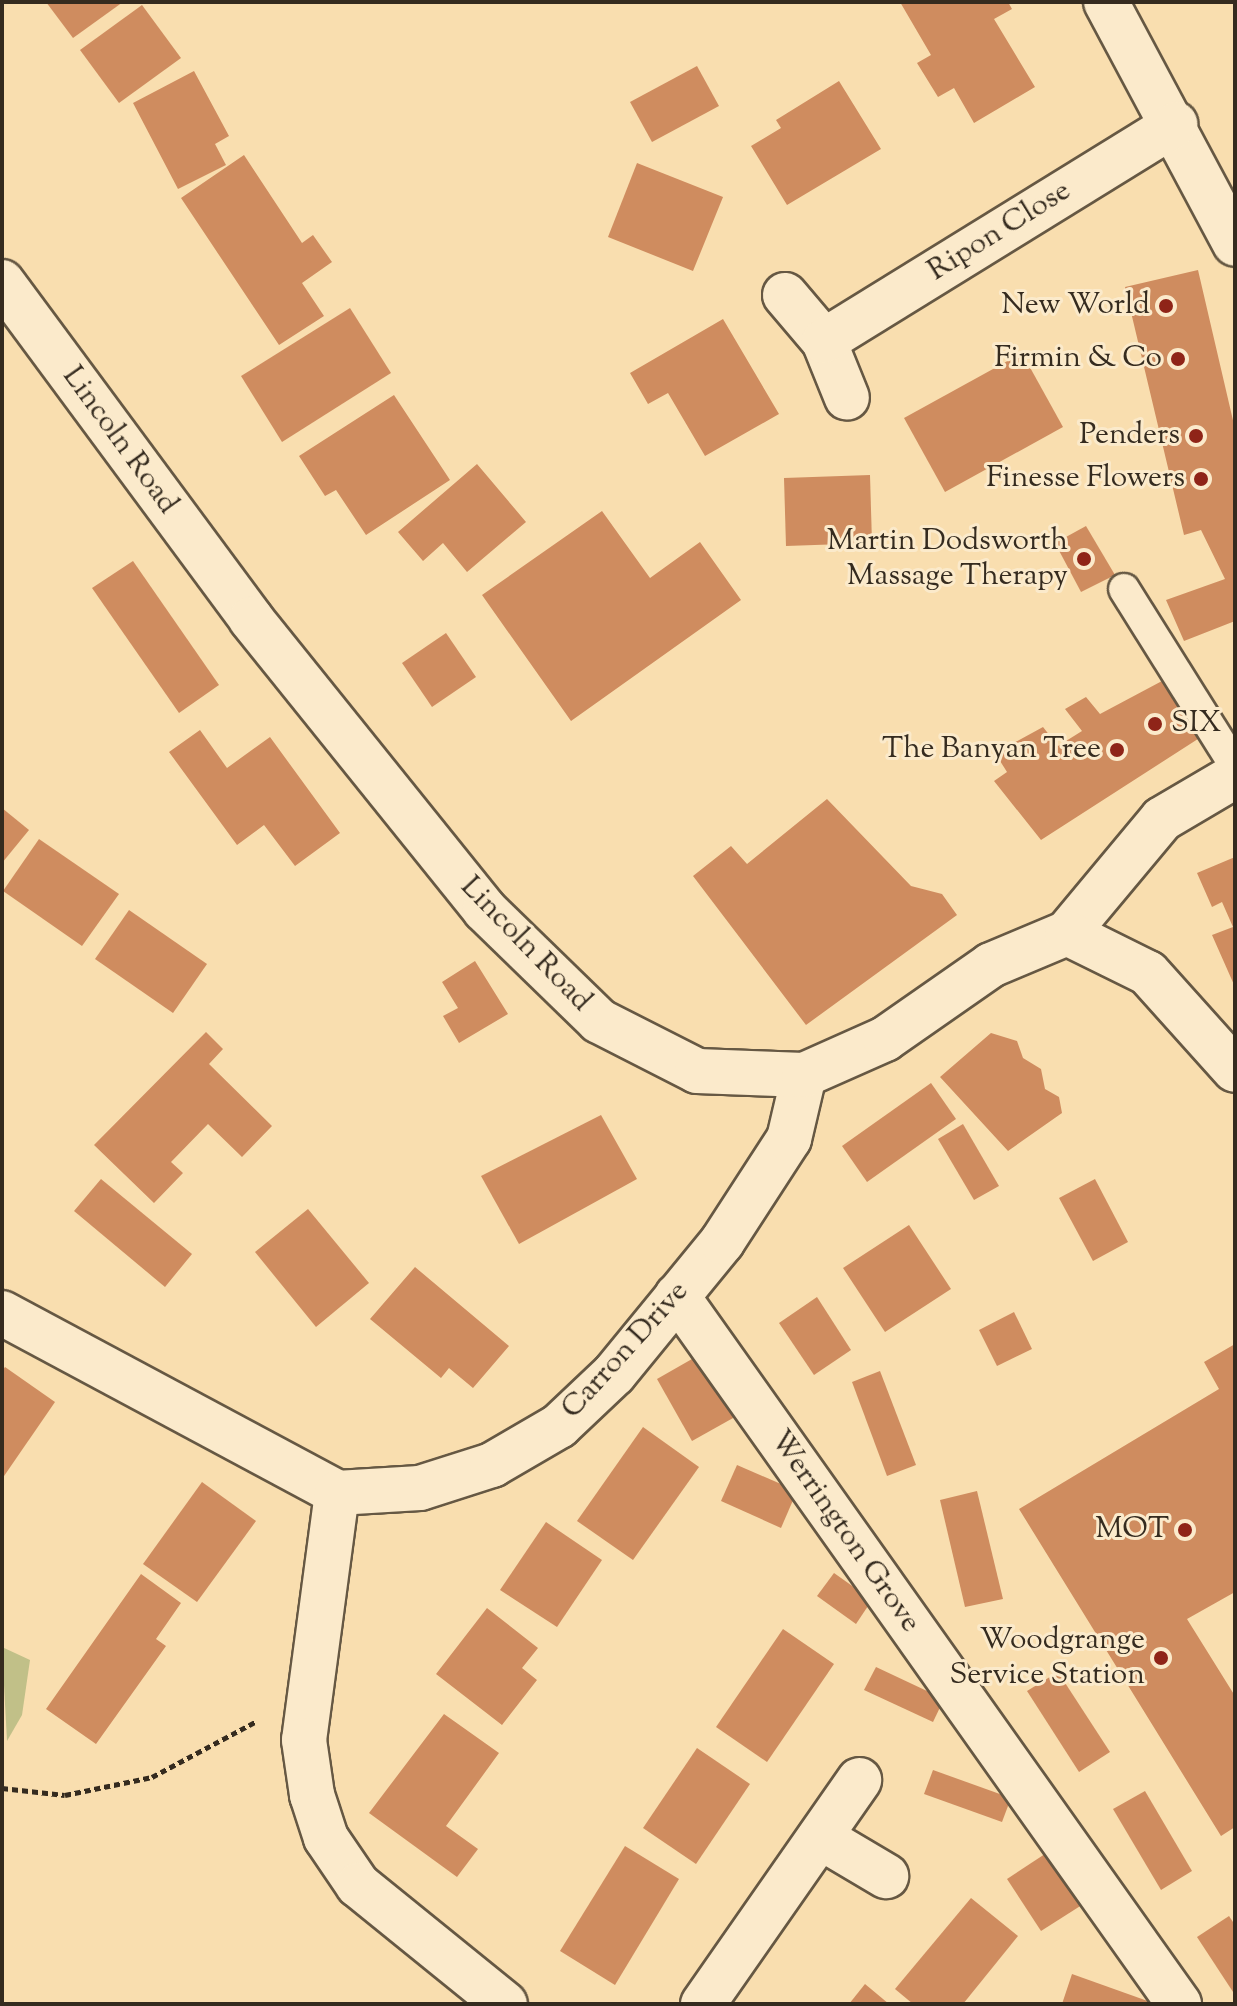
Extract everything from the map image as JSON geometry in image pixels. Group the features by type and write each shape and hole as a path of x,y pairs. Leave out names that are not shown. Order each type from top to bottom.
{"street":[{"path":"1106,2 1175,124 1235,244"},
{"name":"Ripon Close","path":"824,341 1175,124"},
{"name":"Lincoln Road","path":"2,282 260,631 485,910 599,1021 644,1049 697,1071 804,1075 885,1039 991,965 1067,933"},
{"path":"785,295 824,341 847,398"},
{"path":"1235,776 1162,819 1067,933 1148,973 1235,1070"},
{"name":"Carron Drive","path":"337,1493 420,1488 492,1465 546,1434 614,1374 677,1296 789,1139 804,1075"},
{"name":"Werrington Grove","path":"677,1296 1179,2004"},
{"path":"2,1313 337,1493 304,1740 326,1838 358,1885 505,2004"},
{"path":"703,2004 859,1780"},
{"path":"820,1837 886,1876"}],"lane":[{"path":"1124,589 1235,766"}],"path":[{"path":"2,1788 65,1795 152,1777 309,1693"}],"shaded area":[{"path":"2,1647 30,1660 22,1715 7,1741"}],"building":[{"path":"46,2 123,2 73,38"},
{"path":"900,2 1008,2 1012,9 994,19 1035,87 974,123 954,88 938,97 917,63 931,55"},
{"path":"142,5 181,58 119,103 80,50"},
{"path":"697,66 719,106 652,142 630,102"},
{"path":"194,71 229,136 215,144 226,165 178,189 133,103"},
{"path":"839,81 881,149 787,205 751,146 781,128 776,120"},
{"path":"244,155 302,243 313,235 332,262 302,283 324,316 279,345 181,198"},
{"path":"637,163 723,197 693,271 608,237"},
{"path":"1198,270 1235,429 1235,621 1184,641 1166,600 1225,579 1201,530 1184,535 1125,287"},
{"path":"350,308 391,373 282,442 241,376"},
{"path":"723,319 779,414 705,456 668,393 648,404 630,373"},
{"path":"1022,353 1063,427 945,492 904,418"},
{"path":"394,395 450,480 366,535 336,490 325,496 299,456"},
{"path":"477,464 526,522 467,572 443,543 423,561 398,532"},
{"path":"870,475 872,543 786,546 784,478"},
{"path":"602,511 650,578 700,542 741,600 571,721 482,595"},
{"name":"Martin Dodsworth Massage Therapy","path":"1086,526 1115,575 1081,592 1055,543"},
{"path":"133,561 219,685 179,713 92,588"},
{"path":"446,633 476,677 432,707 402,663"},
{"path":"1162,681 1201,737 1041,840 994,781 1007,772 995,753 1043,727 1058,746 1082,731 1065,709 1086,697 1100,714"},
{"path":"200,730 227,768 270,737 340,833 295,866 264,825 237,845 169,752"},
{"path":"827,799 911,886 942,894 957,915 806,1025 693,876 731,846 747,864"},
{"path":"2,808 29,830 2,863"},
{"path":"39,839 119,894 82,946 3,891"},
{"path":"1235,857 1235,987 1212,935 1233,927 1222,902 1212,907 1197,873"},
{"path":"129,910 207,964 173,1013 95,959"},
{"path":"475,961 508,1014 459,1043 443,1016 458,1008 442,982"},
{"path":"206,1032 223,1049 209,1064 272,1126 242,1157 208,1124 171,1162 183,1173 154,1203 94,1145"},
{"path":"991,1033 1017,1041 1023,1058 1041,1069 1045,1089 1059,1097 1062,1113 1008,1151 940,1077"},
{"path":"931,1083 956,1119 867,1182 842,1146"},
{"path":"601,1115 637,1179 519,1244 481,1176"},
{"path":"963,1124 999,1186 974,1200 938,1139"},
{"path":"101,1179 192,1254 165,1287 74,1211"},
{"path":"1095,1179 1128,1242 1093,1261 1059,1198"},
{"path":"308,1209 369,1283 316,1327 255,1252"},
{"path":"909,1225 951,1289 885,1332 843,1268"},
{"path":"415,1267 509,1346 473,1388 449,1368 441,1378 370,1319"},
{"path":"817,1297 851,1350 814,1375 779,1323"},
{"path":"1014,1312 1032,1349 997,1366 979,1330"},
{"path":"1235,1344 1235,1592 1187,1619 1235,1696 1235,1827 1221,1836 1019,1509 1219,1389 1204,1362"},
{"path":"706,1351 742,1413 692,1441 657,1379"},
{"path":"5,1367 55,1402 2,1479 2,1371"},
{"path":"880,1371 916,1465 887,1476 852,1382"},
{"path":"643,1427 699,1467 633,1560 577,1521"},
{"path":"737,1465 797,1491 781,1528 721,1501"},
{"path":"202,1482 256,1521 197,1602 143,1564"},
{"path":"977,1491 1003,1599 965,1607 940,1500"},
{"path":"546,1522 602,1560 557,1627 500,1590"},
{"path":"834,1573 872,1600 856,1624 817,1596"},
{"path":"141,1574 181,1603 156,1639 166,1646 96,1744 46,1709"},
{"path":"487,1608 538,1648 522,1668 537,1680 502,1725 436,1674"},
{"path":"783,1629 834,1664 767,1762 716,1727"},
{"path":"876,1667 944,1699 933,1722 864,1690"},
{"path":"1058,1672 1110,1752 1079,1772 1027,1691"},
{"path":"444,1714 499,1753 446,1826 478,1849 457,1877 369,1813"},
{"path":"697,1748 750,1784 696,1864 643,1828"},
{"path":"933,1770 1011,1798 1002,1822 924,1794"},
{"path":"1145,1791 1192,1871 1161,1890 1113,1809"},
{"path":"625,1846 679,1879 615,1985 560,1951"},
{"path":"1051,1850 1085,1903 1041,1931 1007,1879"},
{"path":"971,1898 1018,1936 963,2004 913,2004 895,1989"},
{"path":"1229,1916 1235,1925 1235,1995 1197,1937"},
{"path":"1072,1974 1156,2004 1062,2004"},
{"path":"865,1984 889,2004 849,2004"}],"place":[{"name":"New World","path":"1166,306"},
{"name":"Firmin & Co","path":"1178,359"},
{"name":"Penders","path":"1196,436"},
{"name":"Finesse Flowers","path":"1201,479"},
{"name":"Martin Dodsworth Massage Therapy","path":"1084,559"},
{"name":"SIX","path":"1155,724"},
{"name":"The Banyan Tree","path":"1117,750"},
{"name":"MOT","path":"1185,1530"},
{"name":"Woodgrange Service Station","path":"1161,1658"}]}
